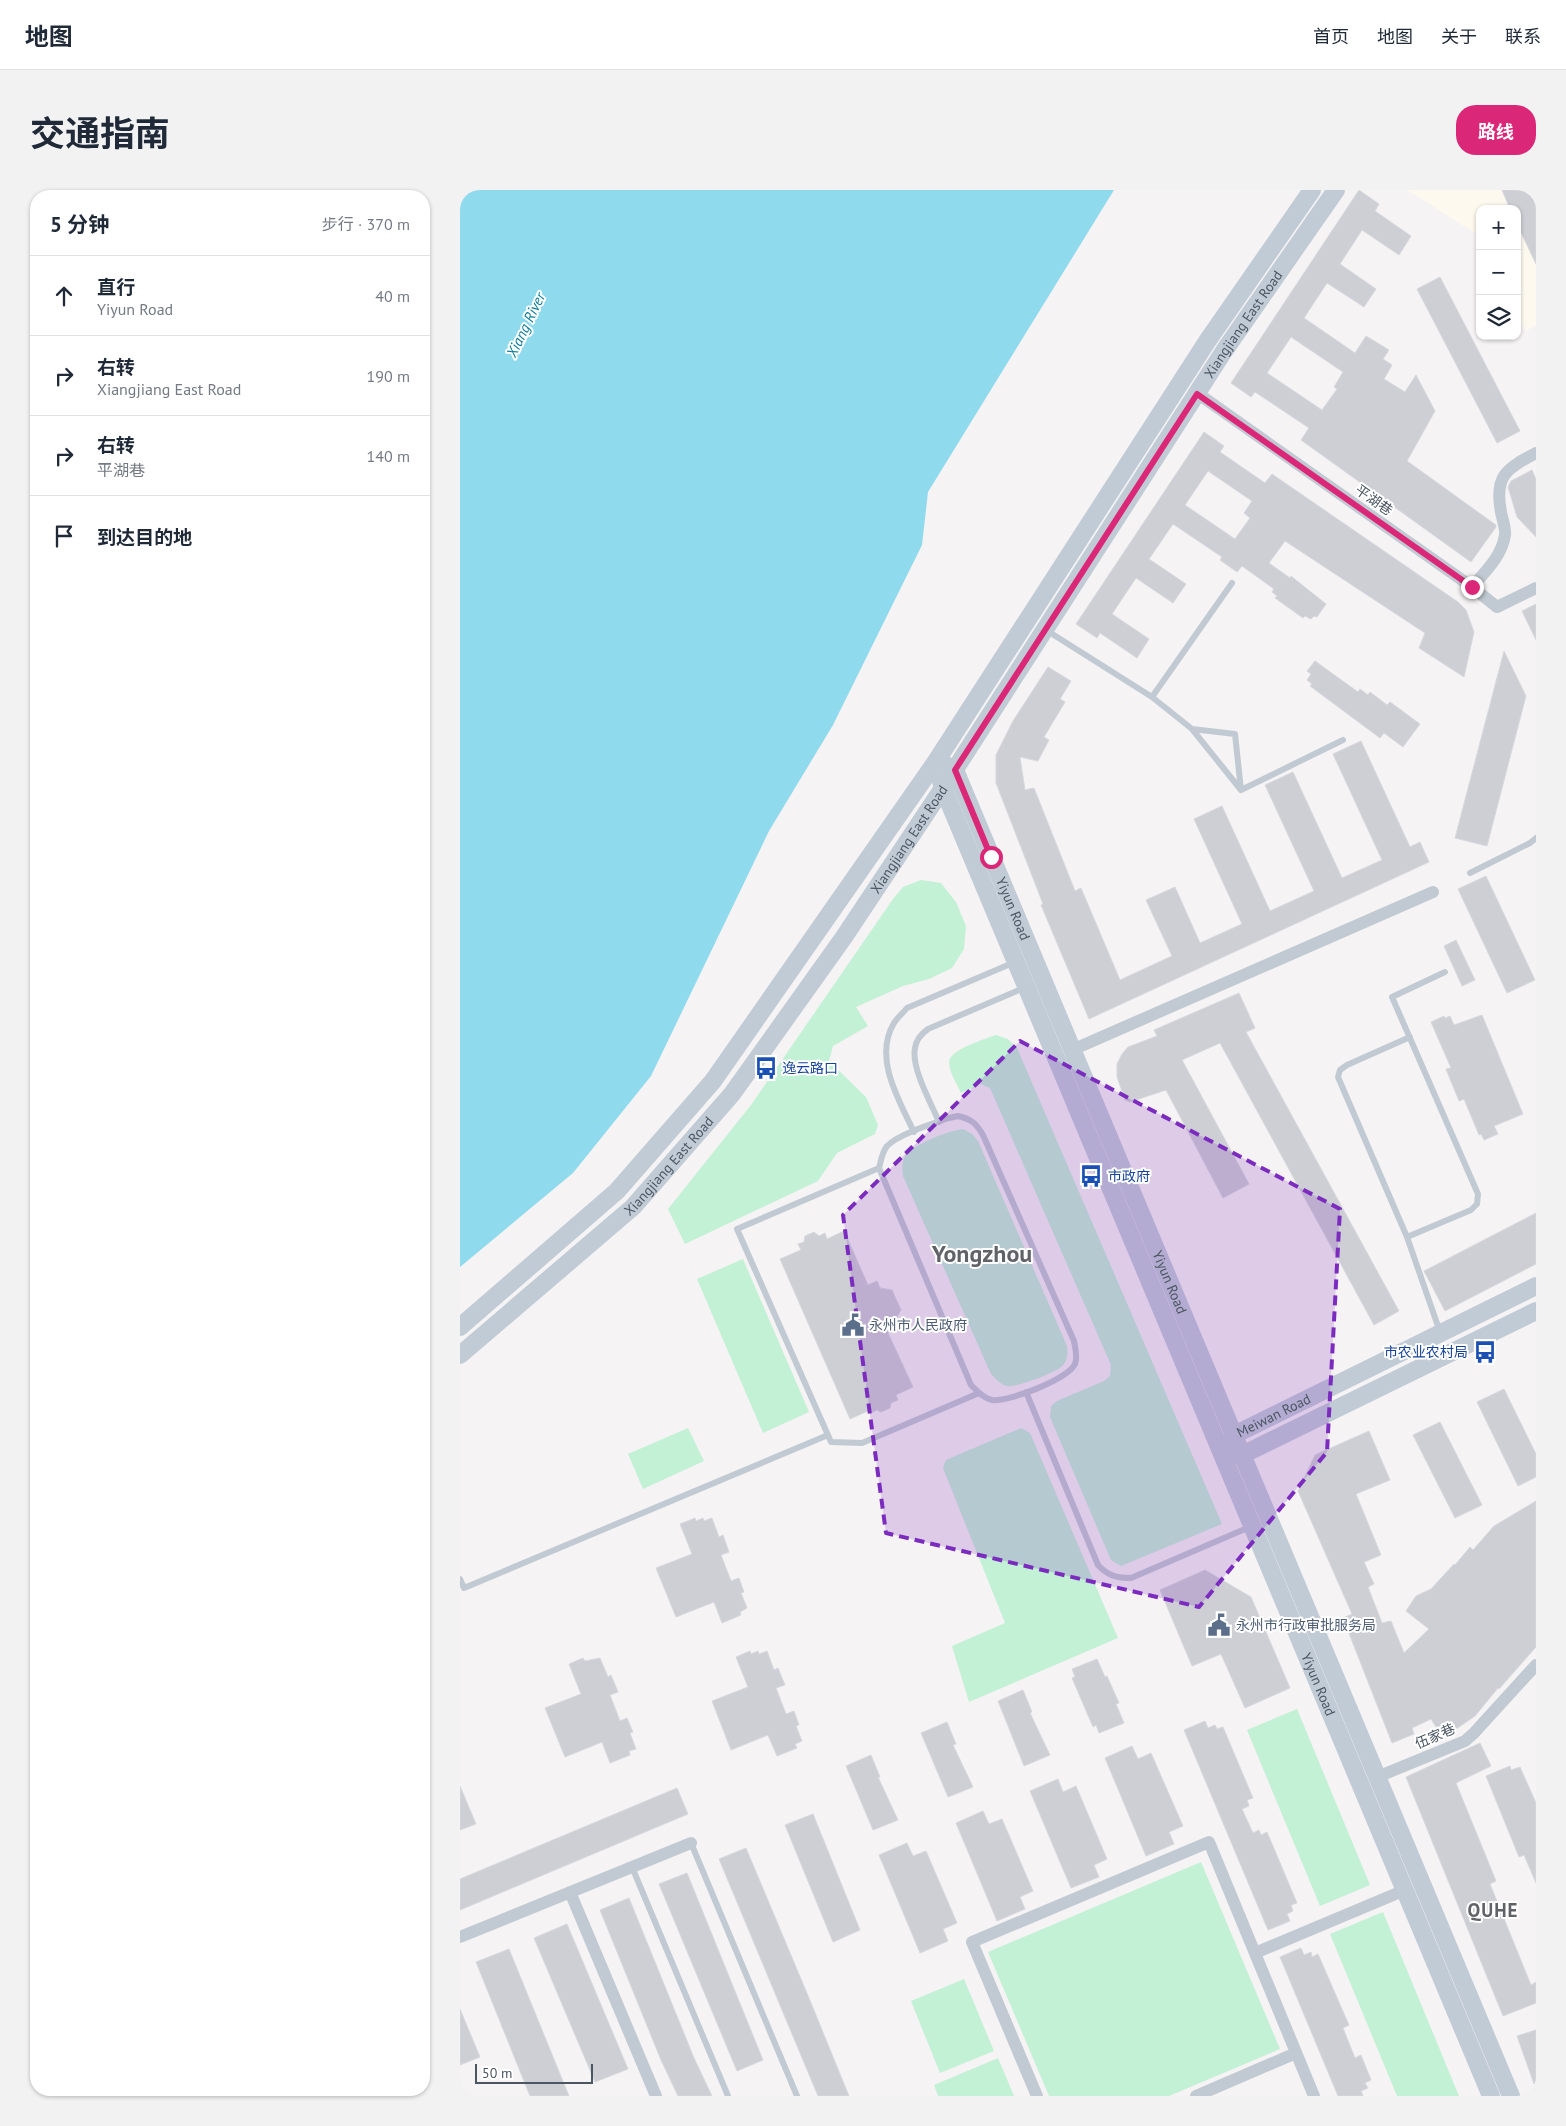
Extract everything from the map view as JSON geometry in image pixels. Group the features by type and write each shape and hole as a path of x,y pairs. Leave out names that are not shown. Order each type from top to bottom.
{"street":[{"name":"Xiangjiang East Road","path":"460,1327 618,1191 713,1081 937,760 1208,340 1312,190"},
{"name":"Xiangjiang East Road","path":"460,1355 633,1207 732,1094 844,937 955,770 1224,351 1336,190"},
{"name":"平湖巷","path":"1197,394 1472,587 1497,607 1536,588"},
{"path":"1472,587 1502,548 1505,534 1498,493 1502,477 1515,464 1536,453"},
{"path":"937,760 955,770"},
{"name":"Yiyun Road","path":"937,760 943,788 1491,2096"},
{"name":"Yiyun Road","path":"955,770 1511,2096"},
{"path":"1072,1050 1433,892"},
{"name":"Meiwan Road","path":"1222,1453 1234,1435 1536,1286"},
{"name":"Meiwan Road","path":"1222,1453 1242,1454 1536,1310"},
{"name":"伍家巷","path":"1377,1777 1465,1741 1536,1665"},
{"path":"1037,2096 972,1942 1209,1842 1314,2096"},
{"path":"460,1937 691,1843"},
{"path":"1255,1953 1405,1890"},
{"path":"570,1892 656,2096"},
{"path":"1196,2096 1296,2053"}],"lane":[{"path":"1152,697 1232,584"},
{"path":"1045,630 1152,697 1192,729 1241,790"},
{"path":"1192,729 1236,734 1241,790"},
{"path":"1241,790 1343,740"},
{"path":"1470,873 1530,843 1536,838"},
{"path":"914,1132 892,1082 886,1063 887,1042 894,1023 907,1008 1016,962"},
{"path":"1407,1237 1471,1210 1477,1204 1478,1194 1392,997 1445,972"},
{"path":"939,1122 914,1060 919,1036 928,1029 1026,987"},
{"path":"1410,1038 1347,1064 1340,1070 1338,1076 1407,1237 1440,1333"},
{"path":"958,1116 968,1118 977,1124 1074,1341 1075,1363 1069,1372 1026,1392 1002,1400 990,1400 979,1393 971,1384 879,1168 881,1157 886,1147 894,1141 939,1122 958,1116"},
{"path":"879,1168 737,1229 831,1442 862,1443 979,1393"},
{"path":"1026,1392 1098,1565 1105,1573 1117,1578 1131,1578 1252,1526"},
{"path":"460,1579 464,1588 828,1435"},
{"path":"691,1843 797,2096"},
{"path":"632,1867 728,2096"}],"highlighted area":[{"path":"1020,1041 1340,1209 1327,1452 1199,1607 886,1533 843,1215"}],"shaded area":[{"path":"1407,190 1536,190 1536,326 1525,331 1521,324 1521,205 1476,205 1476,234"}],"green space":[{"path":"921,880 941,883 956,902 966,926 964,949 952,968 929,979 903,986 856,1007 868,1026 833,1046 829,1061 866,1097 878,1125 875,1134 837,1153 818,1181 685,1244 668,1209 751,1105 893,899 903,887"},
{"path":"996,1035 1008,1039 1017,1048 1222,1524 1121,1566 1111,1560 1050,1417 1051,1406 1057,1401 1104,1381 1110,1376 1111,1365 990,1088 981,1084 961,1093 949,1066 951,1058 961,1049"},
{"path":"963,1129 972,1134 978,1141 1067,1346 1067,1358 1060,1368 1018,1385 1007,1386 999,1382 991,1374 903,1176 902,1168 905,1156 915,1147 949,1132"},
{"path":"743,1259 809,1412 763,1433 697,1279"},
{"path":"688,1428 704,1461 643,1489 628,1454"},
{"path":"1021,1428 1030,1433 1118,1638 969,1702 952,1646 1005,1623 943,1468 946,1460"},
{"path":"1297,1709 1370,1885 1320,1906 1247,1730"},
{"path":"1201,1862 1280,2049 1169,2096 1049,2096 988,1952"},
{"path":"1383,1912 1459,2096 1397,2096 1330,1934"},
{"path":"964,1979 994,2051 940,2073 911,2001"},
{"path":"998,2058 1014,2096 938,2096 934,2085"}],"water":[{"name":"Xiang River","path":"460,190 1114,190 928,492 922,545 833,725 769,831 651,1076 573,1173 460,1267"}],"building":[{"path":"1359,190 1379,204 1375,211 1411,236 1399,255 1362,230 1340,264 1376,289 1364,307 1327,283 1304,318 1355,353 1366,336 1389,350 1383,359 1392,365 1384,379 1405,392 1416,375 1435,411 1407,461 1496,525 1496,527 1471,562 1301,440 1309,428 1255,392 1251,397 1231,383","holes":["1291,337 1343,372 1334,387 1337,389 1322,410 1267,373"]},
{"path":"1502,190 1536,190 1536,264 1521,232 1521,205 1508,205"},
{"path":"1440,277 1520,431 1497,443 1417,289"},
{"path":"1204,432 1224,446 1220,452 1265,483 1272,474 1458,602 1466,610 1474,632 1464,677 1419,648 1425,633 1285,541 1269,563 1290,578 1291,576 1326,604 1317,617 1314,616 1311,619 1305,616 1303,618 1275,598 1277,596 1272,592 1274,589 1242,566 1237,572 1220,560 1222,557 1173,524 1149,559 1186,584 1173,603 1136,578 1112,614 1149,639 1137,658 1100,633 1097,638 1076,624","holes":["1208,471 1252,501 1244,513 1250,518 1235,539 1185,505"]},
{"path":"1532,470 1536,479 1536,537 1517,517 1508,487 1511,481"},
{"path":"1536,604 1536,640 1522,611"},
{"path":"1504,651 1526,696 1487,846 1455,838"},
{"path":"1315,661 1358,692 1360,689 1368,695 1370,692 1387,705 1390,702 1420,724 1403,747 1384,733 1380,738 1310,686 1312,684 1307,680 1311,674 1307,671"},
{"path":"1048,667 1071,681 1060,699 1065,702 1044,737 1049,740 1038,761 1020,757 1025,790 1034,788 1075,891 1081,888 1120,980 1172,956 1146,900 1175,887 1200,943 1242,924 1194,819 1222,806 1270,911 1314,891 1265,785 1293,772 1342,878 1382,860 1333,754 1361,741 1410,847 1420,842 1429,862 1089,1019 1041,905 1043,904 996,783 996,755 1013,721"},
{"path":"1486,876 1535,980 1507,993 1458,889"},
{"path":"1456,940 1475,980 1462,986 1444,946"},
{"path":"1239,993 1255,1028 1246,1032 1399,1311 1374,1325 1220,1043 1182,1060 1249,1184 1223,1198 1166,1090 1130,1102 1125,1100 1117,1077 1117,1064 1128,1047 1157,1036 1154,1030"},
{"path":"1482,1015 1523,1114 1494,1126 1498,1134 1484,1140 1481,1134 1479,1135 1464,1099 1459,1101 1446,1069 1451,1068 1431,1022 1444,1016 1445,1018 1450,1016 1454,1025"},
{"path":"1536,1213 1536,1264 1445,1311 1424,1271"},
{"name":"永州市人民政府","path":"844,1231 868,1285 877,1281 880,1288 892,1290 901,1310 894,1322 897,1329 888,1333 913,1387 896,1395 898,1400 891,1403 890,1408 881,1412 877,1410 871,1413 870,1410 850,1419 780,1259 801,1250 798,1244 804,1242 805,1236 814,1232 819,1236 825,1233 827,1239"},
{"path":"1504,1389 1536,1454 1536,1477 1518,1486 1477,1402"},
{"path":"1440,1422 1482,1505 1455,1518 1413,1435"},
{"path":"1369,1431 1390,1480 1356,1494 1381,1555 1364,1562 1374,1584 1368,1587 1382,1623 1391,1621 1404,1653 1429,1629 1406,1611 1416,1596 1431,1589 1470,1547 1473,1550 1494,1526 1536,1501 1536,1647 1475,1716 1443,1738 1431,1719 1412,1728 1414,1734 1392,1743 1343,1618 1352,1614 1298,1491 1315,1455"},
{"path":"695,1518 696,1521 703,1518 704,1521 712,1518 719,1537 723,1535 729,1552 721,1555 731,1581 739,1578 744,1592 741,1593 747,1608 740,1612 741,1615 722,1623 714,1602 676,1617 656,1568 692,1554 680,1524"},
{"name":"永州市行政审批服务局","path":"1205,1570 1251,1597 1290,1688 1245,1708 1221,1654 1192,1666 1160,1590"},
{"path":"750,1651 751,1654 758,1651 759,1654 767,1651 774,1670 778,1668 785,1685 776,1688 786,1714 794,1711 799,1725 796,1726 802,1741 795,1744 797,1748 777,1756 768,1735 731,1750 712,1701 748,1687 736,1657"},
{"path":"583,1658 585,1661 600,1658 608,1677 611,1675 618,1692 610,1695 620,1721 627,1718 633,1732 630,1733 636,1749 629,1751 630,1755 610,1763 602,1742 565,1757 545,1708 581,1694 569,1664"},
{"path":"1097,1659 1119,1703 1116,1704 1124,1723 1099,1733 1096,1725 1093,1727 1072,1678 1075,1677 1072,1669"},
{"path":"1023,1690 1032,1712 1030,1713 1050,1755 1024,1766 998,1701"},
{"path":"1205,1721 1208,1728 1215,1725 1217,1729 1223,1727 1253,1798 1247,1800 1249,1806 1242,1809 1253,1833 1259,1830 1261,1835 1267,1832 1297,1903 1291,1905 1293,1911 1287,1914 1290,1921 1268,1930 1184,1730"},
{"path":"947,1722 956,1744 953,1745 973,1787 948,1797 921,1733"},
{"path":"1480,1743 1491,1766 1456,1783 1496,1881 1490,1884 1531,1985 1536,1982 1536,2003 1503,2016 1406,1777"},
{"path":"1132,1746 1138,1759 1151,1753 1183,1826 1169,1832 1174,1844 1146,1856 1105,1758"},
{"path":"871,1755 880,1777 878,1777 898,1820 873,1830 846,1766"},
{"path":"1510,1766 1511,1770 1520,1767 1536,1803 1536,1883 1524,1855 1519,1857 1486,1776"},
{"path":"1058,1779 1063,1792 1076,1786 1107,1859 1094,1865 1099,1877 1071,1888 1030,1791"},
{"path":"460,1786 476,1824 460,1830"},
{"path":"677,1788 688,1814 460,1910 460,1879"},
{"path":"983,1811 989,1824 1002,1819 1033,1891 1020,1897 1025,1909 997,1921 956,1823"},
{"path":"813,1814 860,1930 833,1942 785,1825"},
{"path":"907,1843 913,1856 926,1851 957,1923 943,1929 948,1941 920,1953 879,1855"},
{"path":"746,1848 849,2096 818,2096 719,1859"},
{"path":"687,1873 763,2060 737,2071 659,1884"},
{"path":"629,1898 694,2058 712,2096 678,2096 661,2060 600,1910"},
{"path":"567,1924 628,2069 595,2082 534,1938"},
{"path":"1301,1948 1304,1955 1311,1952 1312,1957 1318,1954 1349,2025 1343,2028 1355,2058 1361,2055 1371,2080 1365,2083 1368,2088 1361,2091 1363,2096 1338,2096 1280,1957"},
{"path":"509,1949 569,2096 530,2096 476,1962"},
{"path":"460,2009 480,2057 460,2065"},
{"path":"1536,2030 1536,2084 1534,2084 1517,2036"}],"place":[{"name":"逸云路口","path":"766,1068"},
{"name":"市政府","path":"1091,1176"},
{"name":"永州市人民政府","path":"853,1325"},
{"name":"市农业农村局","path":"1485,1352"},
{"name":"永州市行政审批服务局","path":"1219,1625"}],"district":[{"name":"Yongzhou","path":"982,1254"},
{"name":"QUHE","path":"1493,1910"}],"route":[{"path":"991,857 955,770 1197,394 1472,587"}]}
